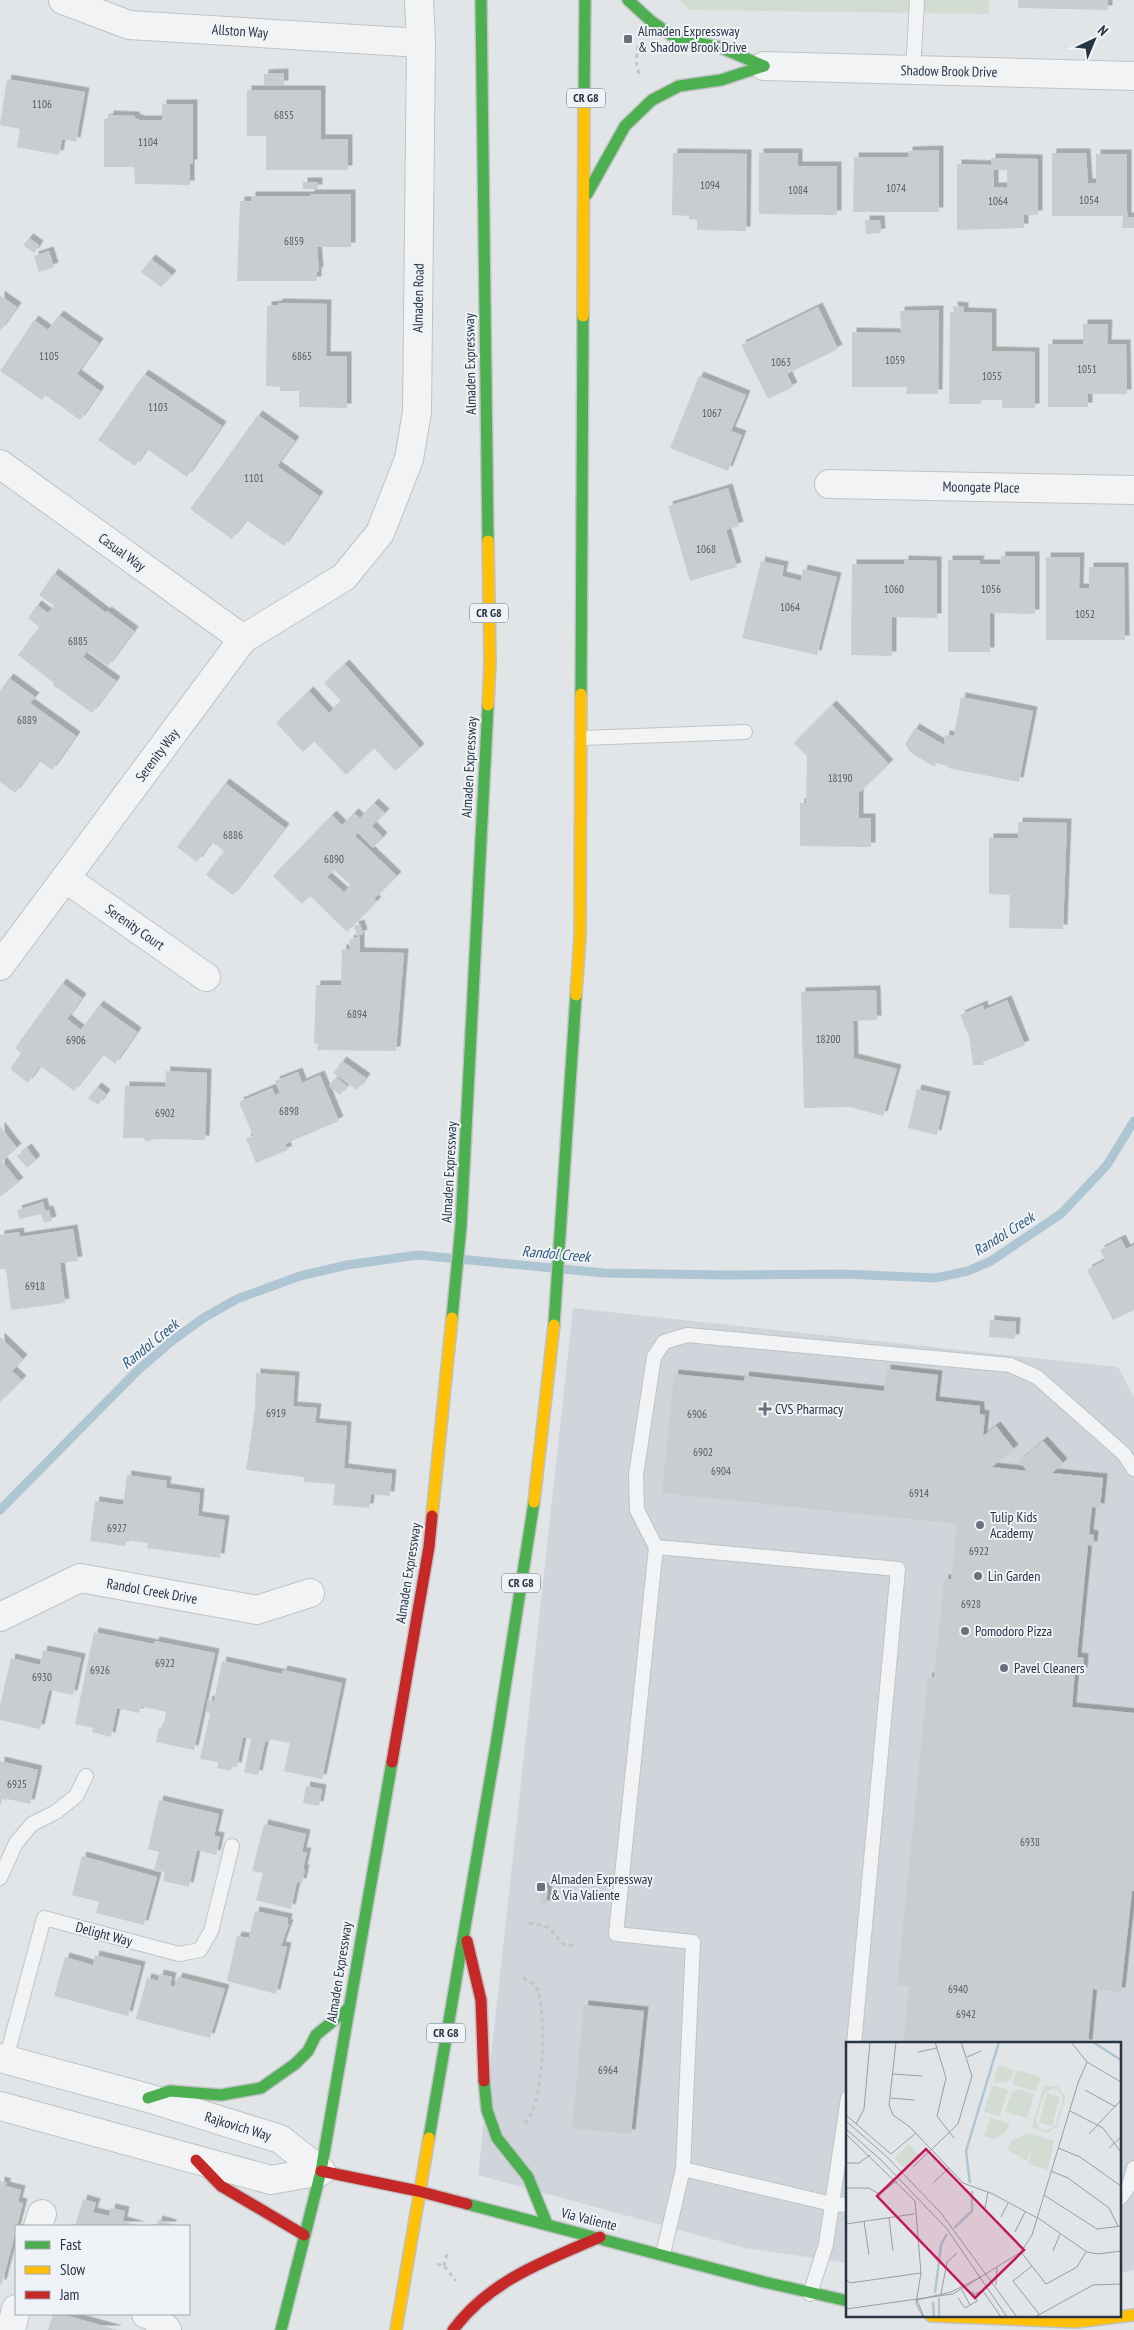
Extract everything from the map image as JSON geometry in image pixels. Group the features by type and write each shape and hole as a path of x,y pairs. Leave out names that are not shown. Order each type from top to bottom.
{"main road":[{"name":"Almaden Expressway","path":"281,2330 321,2171 429,1546 460,1226 490,663 481,0"},
{"name":"CR G8","path":"396,2330 538,1480 558,1290 580,935 586,196 585,0"},
{"path":"628,0 671,35 686,41 719,47 764,66"},
{"path":"586,196 625,126 652,100 679,86 721,80 764,66"},
{"path":"464,1928 481,2000 483,2074 487,2110 497,2138 528,2177 547,2224"},
{"path":"148,2098 170,2091 222,2095 261,2088 295,2064 308,2050 316,2034 349,2008"},
{"path":"196,2160 221,2186 304,2235"},
{"name":"Via Valiente","path":"321,2171 418,2191 600,2237 810,2294 846,2301"},
{"path":"453,2330 464,2316 493,2290 600,2237"},
{"path":"972,2318 1076,2323 1112,2318"}],"street":[{"name":"Allston Way","path":"63,0 129,24 422,43"},
{"name":"Almaden Road","path":"344,577 380,533 390,511 409,459 417,412 422,43 420,0"},
{"name":"Shadow Brook Drive","path":"764,66 1134,76"},
{"name":"Casual Way","path":"0,464 244,639"},
{"name":"Moongate Place","path":"829,484 1134,490"},
{"name":"Serenity Way","path":"0,966 244,639 344,577"},
{"name":"Serenity Court","path":"65,878 206,977"},
{"name":"Randol Creek Drive","path":"0,1617 80,1578 257,1610 310,1593"},
{"name":"Rajkovich Way","path":"3,2059 148,2098 280,2139 321,2171"},
{"path":"0,2106 271,2180 321,2171"},
{"path":"11,2330 15,2314"},
{"path":"151,2315 167,2330"}],"lane":[{"path":"913,70 917,0"},
{"path":"582,738 745,732"},
{"path":"663,2254 683,2168 693,1942 616,1934 656,1547 637,1510 636,1475 654,1357 664,1342 687,1335 1010,1365 1037,1377 1124,1454 1134,1469"},
{"path":"656,1547 898,1569 854,2042"},
{"path":"0,1878 16,1842 32,1824 56,1812 76,1796 86,1776"},
{"name":"Delight Way","path":"3,2059 44,1918 179,1954 200,1950 211,1931 232,1846"},
{"path":"810,2294 826,2244 846,2111"},
{"path":"683,2168 832,2204 846,2205"},
{"path":"1122,2195 1129,2186 1134,2168"}],"path":[{"path":"638,40 636,62 641,82"},
{"path":"529,1923 546,1926 553,1930 562,1944 576,1946"},
{"path":"522,2125 527,2121 536,2100 544,2031 537,1989 532,1982 523,1978"},
{"path":"444,2266 447,2252"}],"shaded area":[{"path":"679,0 989,0 989,14 690,10"},
{"path":"573,1308 1118,1367 1134,1397 1134,2270 1122,2273 1122,2042 846,2042 846,2263 745,2248 478,2175"}],"building":[{"path":"1018,0 1108,0 1108,10 1018,8"},
{"path":"284,73 284,85 264,85 264,74"},
{"path":"7,79 85,92 76,142 62,139 59,155 17,147 20,129 0,125"},
{"path":"247,90 321,90 321,139 348,139 348,170 266,170 266,136 247,136"},
{"path":"162,104 193,104 193,164 190,164 190,185 135,184 134,167 104,167 104,119 109,118 109,115 135,116 135,118 140,120 162,120"},
{"path":"939,150 939,212 853,212 854,157 908,157 908,151"},
{"path":"673,153 747,154 746,231 697,230 697,220 689,219 689,216 672,215"},
{"path":"759,153 798,153 798,166 837,166 837,215 759,214"},
{"path":"1052,153 1086,153 1088,183 1096,183 1096,154 1127,154 1127,217 1134,217 1134,228 1122,228 1123,216 1052,216"},
{"path":"991,158 1038,159 1038,215 1024,215 1024,228 957,230 957,164 991,165","holes":["994,170 1007,170 1007,187 994,187"]},
{"path":"303,182 318,182 318,189 303,189"},
{"path":"310,194 351,194 351,247 317,247 319,271 317,272 317,281 237,281 240,201 251,201 251,196 310,196"},
{"path":"865,220 880,220 881,233 866,234"},
{"path":"29,238 39,245 34,253 23,245"},
{"path":"49,251 54,267 39,272 34,256"},
{"path":"151,259 172,275 161,287 141,272"},
{"path":"0,295 17,307 0,331"},
{"path":"278,303 327,304 326,356 347,356 347,408 299,407 299,391 280,391 280,387 266,386 267,306 278,305"},
{"path":"953,306 964,307 964,312 992,313 992,351 1035,352 1035,408 1002,408 1002,400 981,400 981,404 949,404 950,312 954,312"},
{"path":"818,307 838,349 787,374 793,387 768,399 741,345"},
{"path":"939,310 938,394 906,394 907,387 852,387 852,332 901,333 900,311"},
{"path":"59,315 99,343 77,374 100,391 80,420 45,395 42,400 0,371 34,320 48,330"},
{"path":"1083,324 1108,324 1107,344 1126,344 1127,394 1088,394 1088,407 1048,407 1048,344 1083,344"},
{"path":"144,374 222,426 187,477 147,449 135,466 98,440"},
{"path":"699,376 746,395 731,431 742,435 728,471 670,448"},
{"path":"258,415 295,441 277,466 319,496 284,546 246,520 232,539 190,509"},
{"path":"728,488 739,526 726,530 737,567 690,581 668,506"},
{"path":"1001,556 1035,556 1035,614 990,613 990,652 948,652 948,560 980,560 979,564 1000,564"},
{"path":"1046,557 1080,557 1079,588 1089,588 1089,567 1124,567 1125,640 1046,640"},
{"path":"904,560 937,561 937,618 892,617 892,656 851,655 852,564 904,564"},
{"path":"761,561 784,566 782,576 801,581 803,569 837,577 817,655 742,638"},
{"path":"54,573 106,613 107,611 134,631 108,666 87,651 83,657 116,681 92,713 53,685 54,683 18,655 39,627 28,618 37,605 48,613 54,606 39,595"},
{"path":"345,664 420,748 395,771 374,748 346,775 314,741 303,752 276,723 309,691 329,713 341,701 324,683"},
{"path":"9,678 35,697 30,703 76,736 52,770 39,761 15,793 0,782 0,691"},
{"path":"961,697 1033,711 1019,782 948,768 948,766 936,763 934,767 910,752 905,744 915,728 944,745 945,735 954,736"},
{"path":"832,705 889,764 859,793 859,818 871,818 871,847 800,846 800,803 806,803 807,756 794,743"},
{"path":"225,783 285,828 233,895 206,875 224,851 212,842 197,862 177,847"},
{"path":"374,803 385,813 372,826 383,837 373,848 358,833 355,836 397,876 374,899 377,901 347,932 310,896 302,904 273,876 332,815 342,825 354,813 360,818","holes":["334,870 351,885 344,892 327,877"]},
{"path":"1018,822 1067,823 1063,929 1009,928 1010,895 989,894 989,838 1018,838"},
{"path":"360,924 363,934 357,936 354,926"},
{"path":"360,936 360,952 404,953 396,1051 317,1050 318,1043 314,1044 316,985 341,985 342,949 350,950 349,940"},
{"path":"62,983 82,998 67,1019 81,1030 99,1005 137,1032 115,1064 103,1054 74,1091 40,1066 28,1083 10,1069 21,1053 15,1048"},
{"path":"876,990 877,1020 853,1021 854,1058 897,1069 883,1116 850,1107 804,1108 801,992"},
{"path":"1007,1000 1025,1045 983,1062 984,1065 973,1065 969,1036 960,1015 983,1005 984,1010"},
{"path":"342,1061 366,1078 357,1090 333,1073"},
{"path":"166,1071 207,1073 205,1140 155,1139 147,1142 143,1138 123,1138 125,1086 165,1087"},
{"path":"298,1072 302,1083 320,1075 339,1121 285,1144 288,1150 256,1163 246,1138 253,1136 239,1102 272,1088 275,1095 280,1093 275,1081"},
{"path":"336,1077 347,1086 340,1095 329,1086"},
{"path":"97,1087 106,1094 98,1105 88,1098"},
{"path":"917,1089 946,1096 937,1135 908,1128"},
{"path":"0,1126 17,1148 2,1161 19,1182 0,1197"},
{"path":"27,1148 36,1160 27,1168 17,1156"},
{"path":"43,1202 45,1211 49,1210 52,1221 44,1223 41,1214 20,1219 17,1210"},
{"path":"73,1229 78,1261 60,1263 65,1303 11,1310 6,1269 0,1269 0,1235 19,1232 20,1237"},
{"path":"1121,1239 1126,1249 1134,1245 1134,1310 1113,1320 1087,1270 1105,1260 1100,1250"},
{"path":"990,1320 1016,1322 1015,1339 989,1337"},
{"path":"0,1337 23,1359 12,1371 22,1380 0,1402"},
{"path":"886,1369 938,1375 935,1401 980,1406 980,1414 985,1415 983,1436 996,1426 1014,1449 992,1467 1027,1471 1019,1461 1043,1441 1063,1463 1052,1473 1103,1478 1100,1508 1092,1507 1089,1534 1094,1535 1093,1546 1088,1545 1077,1657 1084,1658 1083,1672 1075,1671 1072,1707 1134,1713 1134,1891 1132,1891 1121,1992 1093,1989 1088,2042 903,2042 909,1986 897,1985 928,1677 934,1677 944,1579 951,1579 957,1524 662,1493 674,1374 744,1381 745,1376 884,1391"},
{"path":"256,1373 295,1376 293,1406 317,1408 315,1423 347,1426 344,1468 392,1474 390,1496 371,1494 369,1508 333,1505 335,1484 304,1482 304,1477 246,1470 255,1409"},
{"path":"127,1475 167,1481 166,1488 200,1493 198,1516 225,1520 220,1558 147,1548 148,1543 126,1540 125,1546 90,1541 95,1501 123,1505"},
{"path":"94,1632 154,1644 155,1641 215,1653 194,1750 156,1742 159,1727 163,1728 166,1712 141,1706 139,1713 117,1708 111,1737 92,1732 93,1728 75,1724"},
{"path":"43,1650 81,1658 73,1695 49,1690 40,1729 0,1720 0,1705 11,1658 40,1665"},
{"path":"222,1661 282,1674 283,1670 342,1683 322,1779 284,1771 290,1743 268,1739 268,1742 265,1742 258,1775 244,1772 251,1739 243,1737 237,1767 232,1766 231,1771 217,1768 218,1762 200,1759 210,1713 206,1712 208,1700 214,1701"},
{"path":"0,1761 38,1770 30,1804 3,1798 0,1806"},
{"path":"306,1786 322,1789 319,1806 303,1803"},
{"path":"159,1800 219,1814 214,1836 220,1837 216,1855 197,1850 189,1887 163,1881 165,1872 154,1870 159,1852 148,1849"},
{"path":"264,1824 306,1834 302,1852 307,1852 303,1869 305,1869 302,1883 297,1882 291,1909 256,1900 263,1873 252,1871"},
{"path":"82,1856 157,1877 144,1925 96,1913 99,1902 72,1895"},
{"path":"541,1887 548,1888 546,1905 540,1904"},
{"path":"255,1911 288,1918 287,1924 289,1924 281,1946 287,1947 276,1994 227,1981 237,1936 249,1938"},
{"path":"95,1955 141,1966 128,2016 54,1996 65,1957 93,1965"},
{"path":"159,1974 172,1977 170,1985 174,1987 178,1977 225,1989 210,2038 136,2019 147,1978 158,1981"},
{"path":"584,2005 644,2011 631,2134 572,2128"},
{"path":"0,2181 7,2183 5,2186 21,2190 18,2202 23,2203 17,2225 15,2225 15,2234 2,2284 0,2284"},
{"path":"83,2199 96,2203 93,2212 109,2216 111,2208 125,2211 123,2221 137,2225 75,2225"},
{"path":"158,2220 172,2224 172,2225 156,2225"},
{"path":"53,2315 65,2315 118,2330 48,2330"}],"waterway":[{"name":"Randol Creek","path":"0,1510 137,1371 173,1340 205,1317 237,1299 300,1276 347,1265 418,1255 604,1273 843,1274 935,1278 968,1271 991,1261 1062,1213 1107,1165 1134,1121"}],"traffic: fast":[{"path":"481,0 488,541"},
{"path":"584,108 585,0"},
{"path":"628,0 651,21 671,35 686,41 719,47 764,66"},
{"path":"587,194 625,126 652,100 679,86 721,80 764,66"},
{"path":"581,694 583,316"},
{"path":"452,1318 461,1226 488,705"},
{"path":"554,1325 576,995"},
{"path":"429,2138 496,1745 534,1502"},
{"path":"281,2330 321,2171 392,1762"},
{"path":"148,2098 170,2091 221,2095 261,2088 295,2064 308,2051 316,2035 349,2008"},
{"path":"484,2081 487,2110 497,2138 528,2177 547,2224"},
{"path":"467,2204 764,2282 846,2301"}],"traffic: slow":[{"path":"583,316 584,108"},
{"path":"488,541 490,663 488,705"},
{"path":"576,995 580,935 581,694"},
{"path":"432,1516 452,1318"},
{"path":"534,1502 554,1325"},
{"path":"396,2330 429,2138"},
{"path":"1122,2316 1134,2315"},
{"path":"979,2318 1076,2322 1109,2318"}],"traffic: jam":[{"path":"392,1762 429,1547 432,1516"},
{"path":"467,1941 481,2000 484,2081"},
{"path":"196,2160 221,2186 304,2235"},
{"path":"321,2171 418,2191 467,2204"},
{"path":"453,2330 468,2313 501,2285 539,2264 600,2237"}],"place":[{"name":"Almaden Expressway & Shadow Brook Drive","path":"628,39"},
{"name":"CVS Pharmacy","path":"765,1409"},
{"name":"Tulip Kids Academy","path":"980,1525"},
{"name":"Lin Garden","path":"978,1576"},
{"name":"Pomodoro Pizza","path":"965,1631"},
{"name":"Pavel Cleaners","path":"1004,1668"},
{"name":"Almaden Expressway & Via Valiente","path":"541,1887"}]}
